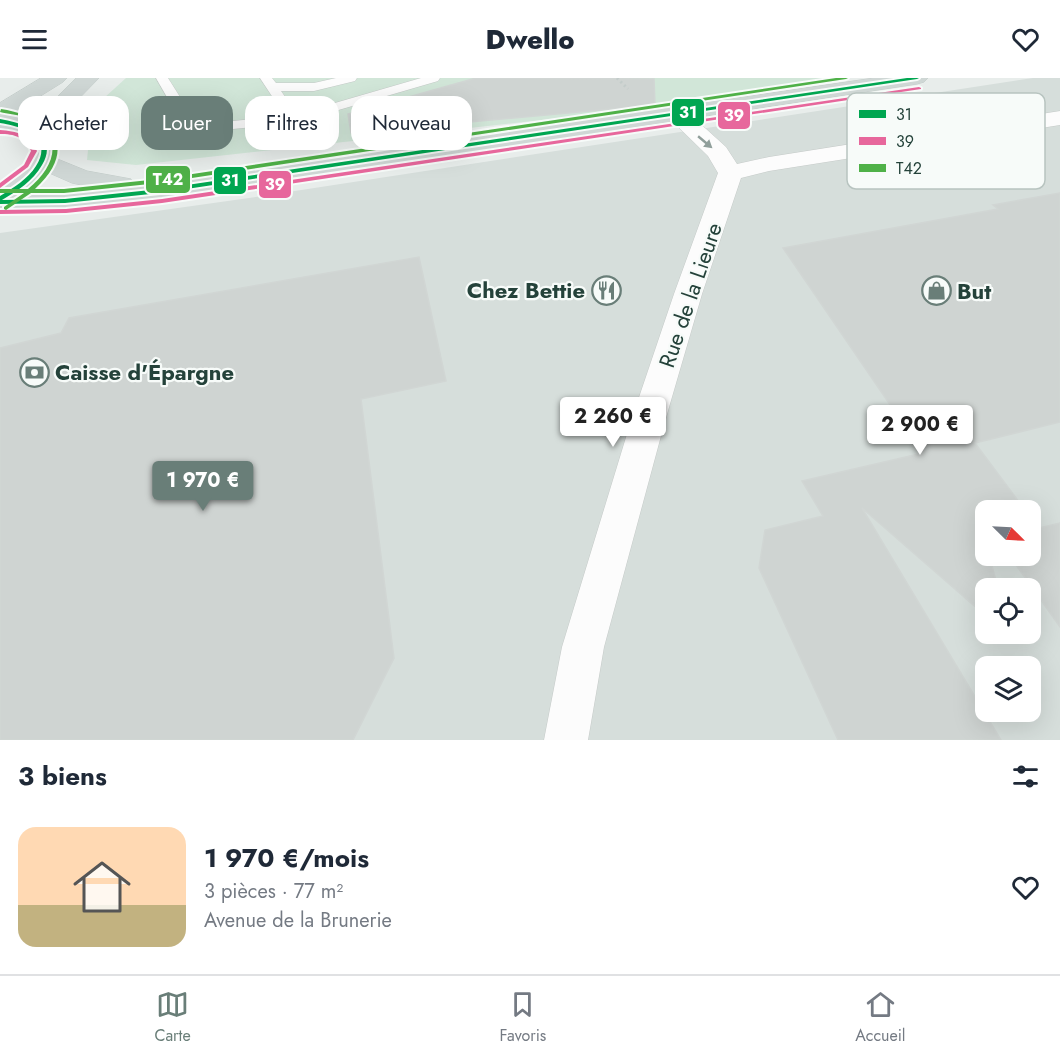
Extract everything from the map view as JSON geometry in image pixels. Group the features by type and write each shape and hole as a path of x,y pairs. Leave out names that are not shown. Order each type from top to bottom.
{"main road":[{"path":"0,112 56,78"},
{"path":"70,96 88,78"},
{"path":"0,200 65,201 160,191 917,78"},
{"path":"0,121 18,124"},
{"path":"0,200 25,182 42,161 44,150"},
{"path":"42,161 81,178 160,191"}],"street":[{"path":"675,114 718,152 730,173 769,164 847,152"},
{"path":"1045,120 1060,118"},
{"name":"Rue de la Lieure","path":"566,740 583,647 685,304 730,173"}],"lane":[{"path":"162,78 173,96"},
{"path":"269,82 314,87 351,78"},
{"path":"339,105 434,78"},
{"path":"269,82 279,96"}],"shaded area":[{"path":"1033,78 1060,78 1060,740 0,740 0,233 249,198 847,106 847,189 1045,189 1045,93 935,93"}],"green space":[{"path":"126,78 843,78 586,115 472,128 472,96 351,96 351,141 339,142 339,96 245,96 245,150 271,150 136,165 87,160 88,150 129,150 129,96 106,96"}],"building":[{"path":"476,78 654,79 655,105 472,122 472,96 412,96"},
{"path":"351,113 351,133 348,114"},
{"path":"1060,193 1060,422 975,443 1018,500 975,500 975,566 992,566 995,578 975,578 975,606 862,508 975,697 975,722 990,722 1001,740 838,740 759,568 765,530 823,516 802,481 923,453 783,248 998,209 993,205"},
{"path":"419,257 446,381 361,399 394,658 353,740 0,740 0,348 61,333 69,318"},
{"path":"1060,523 1060,627 1041,600 1041,578 1025,578 1017,566 1041,566 1041,528"}],"transit line":[{"name":"T42","path":"0,191 64,191 159,181 846,78"},
{"name":"31","path":"0,202 65,201 160,191 917,78"},
{"name":"39","path":"886,93 919,88"},
{"name":"39","path":"0,212 66,211 162,201 847,99"},
{"name":"T42","path":"1,111 37,121 53,137 56,147 54,159 44,177 6,208"},
{"name":"31","path":"0,121 27,128 35,133 44,147 44,156 35,171 0,199"},
{"name":"39","path":"0,132 26,138 34,151 26,166 0,186"}],"place":[{"name":"Chez Bettie","path":"606,290"},
{"name":"But","path":"936,291"},
{"name":"Caisse d'Épargne","path":"34,372"}]}
